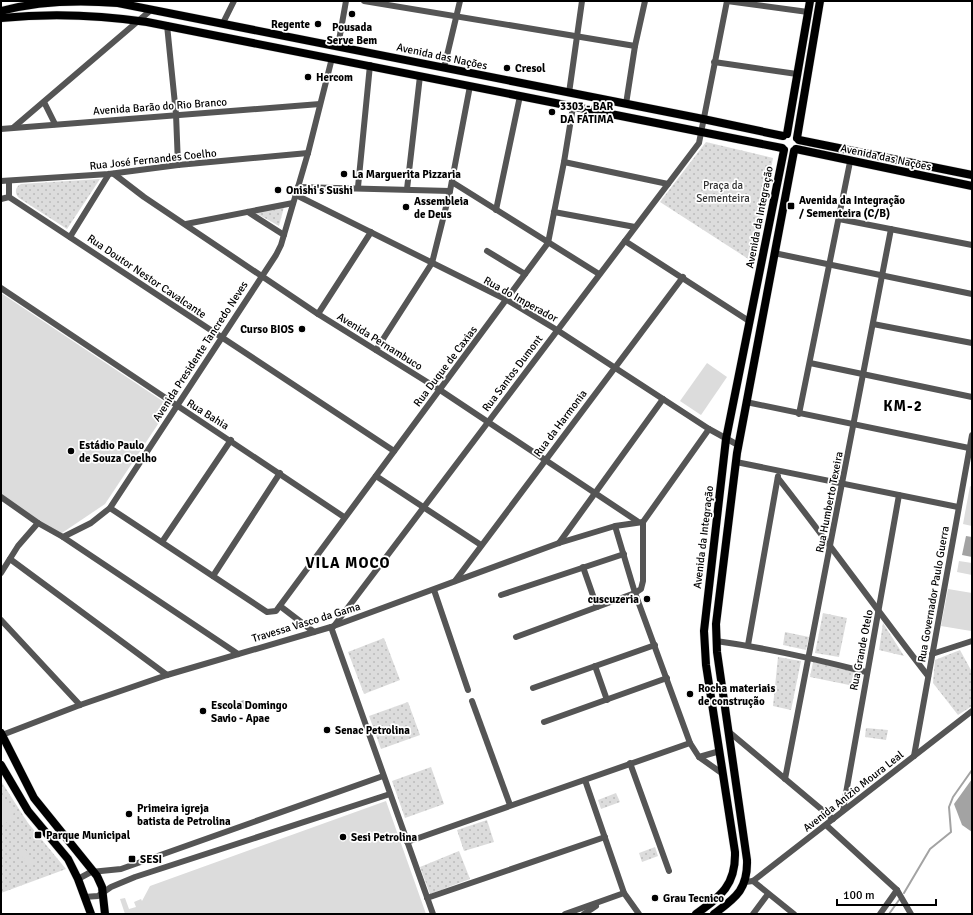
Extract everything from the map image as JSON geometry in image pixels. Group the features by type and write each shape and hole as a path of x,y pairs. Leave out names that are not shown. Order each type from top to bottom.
{"main road":[{"name":"Avenida das Nações","path":"1,11 30,4 102,1 223,23 277,35 785,135"},
{"path":"810,1 798,74 785,135 780,142 783,149 788,152 795,150 798,139 820,1"},
{"name":"Avenida das Nações","path":"1,18 50,16 108,17 139,21 370,65 783,149"},
{"path":"276,47 272,42 274,36 277,35"},
{"path":"397,71 400,59"},
{"path":"785,135 792,134 798,139"},
{"name":"Avenida das Nações","path":"798,139 972,175"},
{"name":"Avenida da Integração","path":"696,914 722,894 728,886 735,869 735,852 706,665 703,641 704,622 726,439 783,149"},
{"name":"Avenida das Nações","path":"795,150 972,186"},
{"name":"Avenida da Integração","path":"749,881 716,641 718,609 738,445 795,150"},
{"path":"706,665 714,666 719,663"},
{"path":"709,685 714,681 722,682"},
{"path":"1,735 34,798 94,872 100,882 105,914"},
{"path":"1,765 28,811 61,850 78,879 91,914"},
{"path":"714,914 734,899 749,881"}],"street":[{"path":"223,23 234,1"},
{"path":"338,46 346,1"},
{"path":"364,1 635,46"},
{"path":"444,68 460,1"},
{"path":"570,93 582,1"},
{"path":"626,104 635,46 645,1"},
{"path":"727,1 808,12"},
{"name":"Rua Santos Dumont","path":"332,626 699,143 727,1"},
{"path":"14,127 151,10"},
{"path":"167,26 176,114 178,165"},
{"name":"Avenida Presidente Tancredo Neves","path":"63,537 91,523 110,508 279,250 308,153 332,58"},
{"path":"714,62 798,74"},
{"path":"358,187 370,65"},
{"path":"407,189 420,76"},
{"path":"376,350 432,263 452,182 470,86"},
{"path":"496,210 520,96"},
{"path":"44,102 54,124"},
{"name":"Avenida Barão do Rio Branco","path":"1,129 176,114 320,104"},
{"name":"Rua Duque de Caxias","path":"278,609 344,517 548,243 573,107"},
{"name":"Rua José Fernandes Coelho","path":"1,180 9,181 111,174 178,165 308,153"},
{"path":"564,162 668,184"},
{"path":"800,414 850,162"},
{"path":"70,237 111,174"},
{"name":"Avenida Pernambuco","path":"111,174 318,314 440,390 640,522"},
{"path":"1,199 9,197 9,181"},
{"path":"452,182 598,274"},
{"path":"298,187 358,187 450,191"},
{"name":"Rua do Imperador","path":"296,195 507,300 557,330 709,429 738,445"},
{"name":"Rua Doutor Nestor Cavalcante","path":"9,197 394,451"},
{"path":"186,224 293,203"},
{"path":"248,212 284,235"},
{"path":"554,212 635,227"},
{"path":"839,219 972,245"},
{"name":"Rua Humberto Texeira","path":"785,779 891,229"},
{"path":"318,314 371,232"},
{"path":"625,241 749,321"},
{"path":"487,251 526,274"},
{"path":"774,254 972,294"},
{"name":"Rua da Harmonia","path":"455,582 545,459 683,277"},
{"name":"Rua Bahia","path":"1,288 176,406 231,440 344,517"},
{"path":"873,324 972,343"},
{"path":"810,363 972,397"},
{"path":"559,542 663,399"},
{"path":"746,402 970,448"},
{"path":"516,637 635,593 641,589 643,581 640,522 709,429"},
{"name":"Rua Governador Paulo Guerra","path":"914,756 972,435"},
{"path":"162,542 231,440"},
{"path":"736,462 958,507"},
{"path":"748,645 779,470"},
{"path":"212,576 280,473"},
{"path":"376,476 481,545"},
{"path":"778,478 831,544 878,612 928,676"},
{"name":"Rua Grande Otelo","path":"843,810 866,672 899,495"},
{"path":"1,498 38,523 63,537 238,654"},
{"path":"110,508 267,612 278,609 314,632"},
{"name":"Travessa Vasco da Gama","path":"1,735 80,705 167,675 332,626 434,590 559,542 615,526 640,522"},
{"path":"1,573 38,523"},
{"path":"615,526 635,593 690,744 699,757 723,774"},
{"path":"501,595 624,554"},
{"path":"10,559 167,675"},
{"path":"584,567 597,607"},
{"path":"434,590 468,690"},
{"path":"1,620 80,705"},
{"path":"332,626 383,776 433,914"},
{"path":"716,641 748,645 866,672"},
{"path":"932,654 972,641"},
{"path":"533,688 655,645"},
{"path":"595,666 607,700"},
{"path":"544,722 667,678"},
{"path":"472,701 510,805"},
{"name":"Avenida Anízio Moura Leal","path":"749,881 826,825 843,810 972,711"},
{"path":"728,731 833,819"},
{"path":"407,842 630,763 690,744"},
{"path":"699,757 720,751"},
{"path":"630,763 669,872"},
{"path":"78,879 85,874 121,869 383,776"},
{"path":"585,780 624,893 639,914"},
{"path":"84,897 94,897 103,894 111,887 135,877 390,794"},
{"path":"826,825 897,890 911,914"},
{"path":"427,898 605,837"},
{"path":"749,881 794,914"},
{"path":"880,914 897,890"},
{"path":"564,914 624,893"},
{"path":"753,914 768,894"},
{"path":"584,914 603,901"}],"green space":[{"name":"Praça da Sementeira","path":"706,142 773,158 753,262 660,202"},
{"path":"100,179 67,229 19,198 16,192 16,188 21,184"},
{"path":"284,207 279,226 252,211"},
{"name":"Estádio Paulo de Souza Coelho","path":"1,293 170,406 105,504 59,535 1,495"},
{"path":"707,363 727,377 701,415 680,401"},
{"path":"970,486 972,487 972,526 963,524"},
{"path":"959,561 972,563 972,575 957,572"},
{"path":"948,589 972,593 971,631 941,626"},
{"path":"823,613 847,618 839,657 815,653"},
{"path":"883,623 904,656 879,650"},
{"path":"785,632 809,637 806,650 783,645"},
{"path":"384,638 400,680 364,694 348,652"},
{"path":"960,650 972,672 972,706 958,715 933,683 935,660"},
{"path":"778,657 801,661 791,710 773,706"},
{"path":"813,662 862,672 859,687 810,677"},
{"path":"408,702 420,735 381,749 369,716"},
{"path":"866,728 888,730 886,740 865,737"},
{"path":"431,767 444,804 405,818 392,781"},
{"path":"1,781 28,823 66,869 1,893"},
{"path":"616,793 620,802 601,809 598,800"},
{"path":"1,796 14,812 11,821 3,824 1,822"},
{"name":"Sesi Petrolina","path":"386,801 426,914 125,914 120,899 125,898 129,909 136,907 134,902 141,899 142,901 150,886"},
{"path":"487,820 494,842 464,851 457,830"},
{"path":"655,847 658,856 642,862 639,853"},
{"path":"20,849 26,850 27,856 33,859 32,864 25,864 24,858 18,854"},
{"path":"459,851 470,879 430,894 420,867"}],"shaded area":[{"path":"966,536 972,537 972,557 962,555"},
{"path":"244,700 246,707 235,711 232,704"},
{"path":"972,779 972,832 962,825 954,804"}],"waterway":[{"path":"904,893 930,849 951,832 949,807 953,797 972,770"},
{"path":"889,914 899,900"}],"place":[{"name":"Pousada Serve Bem","path":"352,14"},
{"name":"Regente","path":"318,24"},
{"name":"Cresol","path":"507,68"},
{"name":"Hercom","path":"308,77"},
{"name":"3303 - BAR DA FÁTIMA","path":"552,112"},
{"name":"La Marguerita Pizzaria","path":"344,174"},
{"name":"Onishi's Sushi","path":"278,190"},
{"name":"Avenida da Integração / Sementeira (C/B)","path":"791,206"},
{"name":"Assembleia de Deus","path":"406,207"},
{"name":"Curso BIOS","path":"302,329"},
{"name":"Estádio Paulo de Souza Coelho","path":"71,451"},
{"name":"cuscuzeria","path":"647,599"},
{"name":"Rocha materiais de construção","path":"690,694"},
{"name":"Escola Domingo Savio - Apae","path":"203,711"},
{"name":"Senac Petrolina","path":"327,730"},
{"name":"Primeira igreja batista de Petrolina","path":"129,814"},
{"name":"Parque Municipal","path":"38,835"},
{"name":"Sesi Petrolina","path":"343,837"},
{"name":"SESI","path":"132,859"},
{"name":"Grau Tecnico","path":"655,898"}],"district":[{"name":"KM-2","path":"903,406"},
{"name":"VILA MOCO","path":"348,563"}]}
